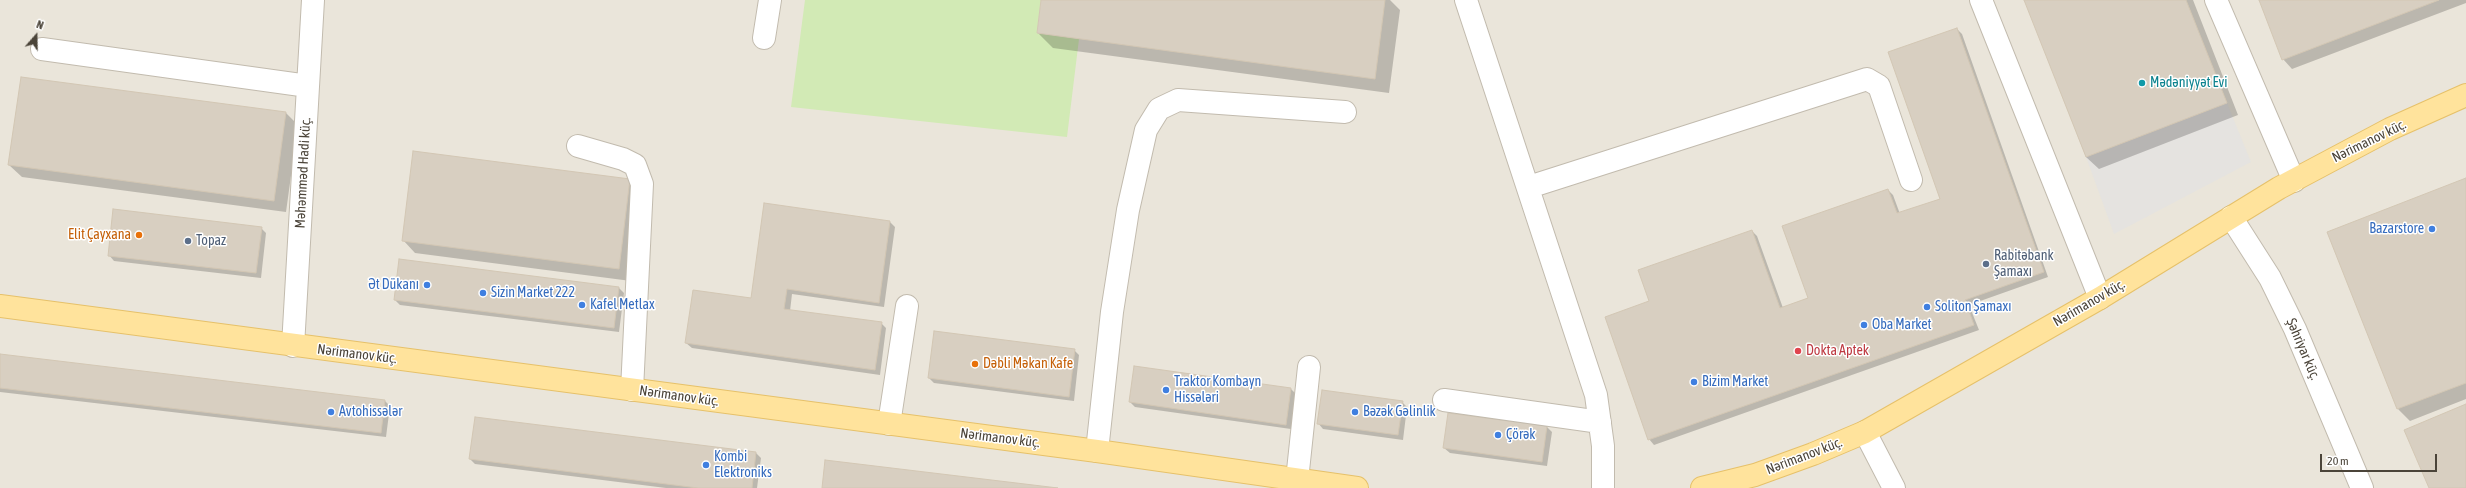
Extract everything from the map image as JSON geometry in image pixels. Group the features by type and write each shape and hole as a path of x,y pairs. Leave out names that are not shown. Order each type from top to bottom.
{"main road":[{"name":"Nərimanov küç.","path":"1702,488 1755,475 1865,432 2100,298 2294,181 2390,129 2466,95"},
{"name":"Nərimanov küç.","path":"0,306 293,346 1098,451 1357,488"}],"street":[{"name":"Məhəmməd Hadi küç.","path":"293,346 312,0"},
{"path":"764,38 770,0"},
{"path":"1466,0 1529,187 1596,395 1603,446 1603,488"},
{"path":"1981,0 2100,298"},
{"path":"2216,0 2294,181"},
{"path":"42,49 308,86"},
{"path":"1529,187 1867,79 1879,86 1911,180"},
{"path":"1098,451 1112,312 1128,210 1146,130 1159,109 1178,100 1345,112"},
{"path":"578,146 623,159 635,165 642,184 632,390"},
{"name":"Şəhriyar küç.","path":"2231,218 2270,278 2295,329 2362,488"},
{"path":"889,424 907,306"},
{"path":"1298,480 1310,367"},
{"path":"1444,400 1600,422"},
{"path":"1865,432 1894,488"}],"shaded area":[{"path":"0,0 2466,0 2466,488 0,488"},
{"path":"2227,103 2251,162 2114,234 2086,157"}],"green space":[{"path":"805,0 1041,0 1037,33 1079,39 1067,137 791,107"}],"building":[{"path":"1041,0 1385,0 1375,79 1037,33"},
{"path":"2024,0 2186,0 2227,103 2086,157"},
{"path":"2259,0 2439,0 2282,60"},
{"path":"1957,28 2044,272 1965,300 1974,325 1648,440 1605,317 1649,301 1638,270 1752,230 1780,308 1808,298 1782,226 1888,189 1897,213 1940,199 1888,52"},
{"path":"21,77 286,112 274,201 8,165"},
{"path":"413,151 630,179 619,269 402,241"},
{"path":"2466,178 2466,383 2397,409 2327,232"},
{"path":"764,203 890,221 879,303 787,289 784,309 882,322 875,370 685,343 693,290 751,298"},
{"path":"113,209 262,227 256,273 108,256"},
{"path":"399,259 619,287 614,328 394,300"},
{"path":"934,331 1075,349 1069,397 928,378"},
{"path":"0,354 385,400 381,433 0,388"},
{"path":"1134,366 1291,388 1286,425 1129,402"},
{"path":"1322,390 1403,401 1398,435 1317,424"},
{"path":"2466,404 2466,488 2429,488 2404,430"},
{"path":"1448,413 1547,426 1542,462 1443,448"},
{"path":"475,417 756,452 752,488 698,488 469,459"},
{"path":"825,460 1058,488 822,488"}],"place":[{"name":"Mədəniyyət Evi","path":"2142,83"},
{"name":"Bazarstore","path":"2432,229"},
{"name":"Elit Çayxana","path":"139,235"},
{"name":"Topaz","path":"188,241"},
{"name":"Rabitəbank Şamaxı","path":"1986,264"},
{"name":"Ət Dükanı","path":"427,285"},
{"name":"Sizin Market 222","path":"483,293"},
{"name":"Kafel Metlax","path":"582,305"},
{"name":"Soliton Şamaxı","path":"1927,307"},
{"name":"Oba Market","path":"1864,325"},
{"name":"Dokta Aptek","path":"1798,351"},
{"name":"Dəbli Məkan Kafe","path":"975,364"},
{"name":"Bizim Market","path":"1694,382"},
{"name":"Traktor Kombayn Hissələri","path":"1166,390"},
{"name":"Avtohissələr","path":"331,412"},
{"name":"Bəzək Gəlinlik","path":"1355,412"},
{"name":"Çörək","path":"1498,435"},
{"name":"Kombi Elektroniks","path":"706,465"}]}
